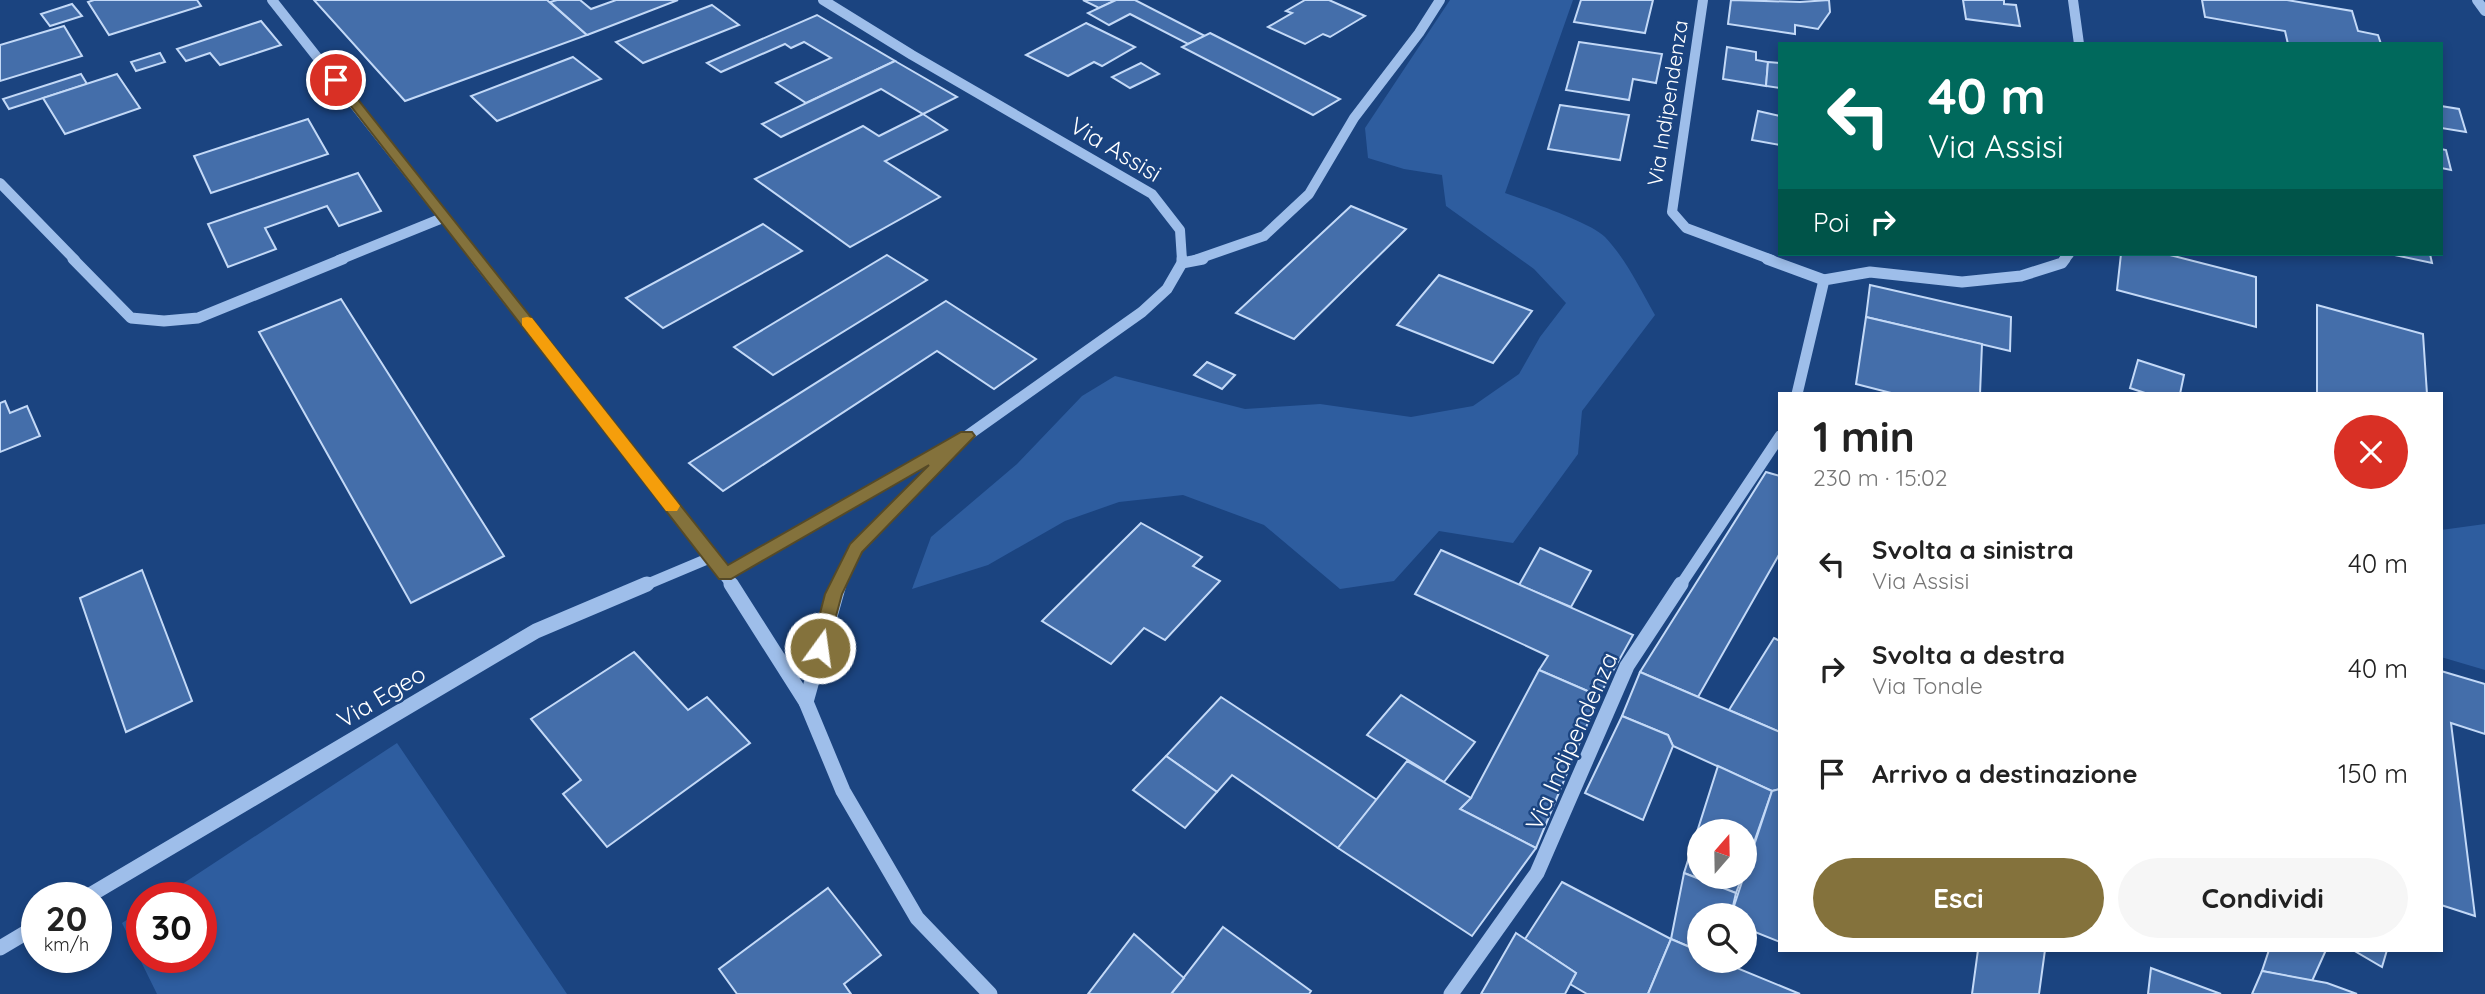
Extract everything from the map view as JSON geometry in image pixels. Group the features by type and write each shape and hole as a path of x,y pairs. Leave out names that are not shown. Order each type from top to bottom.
{"street":[{"path":"272,0 725,574 806,702 843,791 918,918 990,994"},
{"name":"Via Assisi","path":"823,0 912,55 1153,194 1180,230 1182,263"},
{"path":"725,574 967,436 1142,312 1167,289 1182,263 1210,257 1264,236 1308,194 1354,118 1419,33 1440,0"},
{"name":"Via Indipendenza","path":"1703,0 1672,212 1686,228 1824,280"},
{"path":"2073,0 2079,42"},
{"path":"2477,0 2485,10"},
{"path":"0,183 131,318 164,321 198,318 445,217"},
{"path":"1797,392 1824,280 1870,272 1962,282 2021,276 2062,263 2067,256"},
{"path":"806,702 834,594 856,548 967,436"},
{"name":"Via Indipendenza","path":"1451,994 1537,873 1627,666 1778,439"},
{"name":"Via Egeo","path":"112,882 536,631 712,557"},
{"path":"0,948 21,936"}],"shaded area":[{"path":"1450,0 1573,0 1505,193 1573,219 1605,237 1626,264 1655,315 1582,411 1578,454 1513,543 1439,531 1394,581 1340,589 1264,525 1183,495 1119,502 1065,521 988,565 912,589 931,537 1017,464 1082,396 1115,376 1245,409 1320,404 1411,417 1473,406 1519,374 1540,337 1566,303 1534,269 1446,206 1442,175 1404,169 1368,158 1365,128"},
{"path":"2485,524 2485,670 2443,658 2443,530"},
{"path":"397,743 567,994 157,994 147,973 217,973 217,882 185,882"}],"building":[{"path":"197,0 201,6 109,35 88,2"},
{"path":"314,0 547,0 587,35 405,101"},
{"path":"580,0 591,9 616,0 678,0 587,35 550,2"},
{"path":"1083,0 1116,0 1099,8"},
{"path":"1116,0 1135,0 1205,36 1188,44 1130,14 1109,25 1088,13"},
{"path":"1305,0 1329,0 1365,16 1330,37 1323,34 1305,44 1268,27 1292,13 1286,11"},
{"path":"1581,0 1653,0 1645,33 1574,22"},
{"path":"1731,0 1829,0 1830,12 1818,29 1795,25 1795,34 1728,24"},
{"path":"1963,0 2004,0 2004,4 2016,5 2020,26 1966,19"},
{"path":"2202,0 2287,0 2352,11 2358,31 2378,35 2380,42 2288,42 2285,31 2205,17"},
{"path":"72,4 82,16 50,26 41,14"},
{"path":"712,5 739,25 643,63 616,42"},
{"path":"817,15 895,61 806,103 776,83 831,58 804,42 791,48 785,44 721,72 707,63"},
{"path":"261,21 281,45 220,65 210,53 186,61 177,49"},
{"path":"1086,23 1135,47 1102,66 1094,62 1068,76 1026,55"},
{"path":"64,26 82,56 0,81 0,45"},
{"path":"1210,33 1340,99 1313,115 1182,47"},
{"path":"1579,42 1662,54 1656,83 1633,79 1629,100 1566,90"},
{"path":"1727,47 1756,52 1756,60 1768,62 1766,86 1723,79"},
{"path":"160,53 165,62 136,71 131,62"},
{"path":"573,57 601,79 497,121 471,96"},
{"path":"895,61 957,97 923,114 881,89 781,137 762,124"},
{"path":"1768,62 1778,63 1778,88 1766,86"},
{"path":"1141,63 1159,74 1130,88 1112,77"},
{"path":"81,74 87,84 9,109 3,99"},
{"path":"117,74 140,108 65,134 43,98"},
{"path":"1560,105 1629,115 1620,160 1548,149"},
{"path":"2443,106 2459,109 2466,132 2443,128"},
{"path":"1758,111 1778,116 1778,145 1752,140"},
{"path":"923,114 947,130 885,161 940,197 850,247 755,179 863,126 879,136"},
{"path":"308,119 328,154 211,193 194,156"},
{"path":"2443,149 2446,150 2451,170 2443,168"},
{"path":"358,173 381,211 339,226 327,206 265,228 276,249 228,267 208,224"},
{"path":"1351,206 1406,229 1294,339 1236,313"},
{"path":"763,224 802,251 663,328 626,298"},
{"path":"887,255 927,280 773,375 734,347"},
{"path":"2121,256 2174,256 2256,277 2256,327 2117,290"},
{"path":"2399,256 2430,256 2432,263"},
{"path":"1439,275 1532,311 1493,363 1397,325"},
{"path":"1870,285 2011,317 2010,351 1866,317"},
{"path":"341,299 504,556 411,603 259,332"},
{"path":"946,301 1036,359 994,389 937,351 723,491 689,463"},
{"path":"2317,305 2423,334 2427,392 2317,392"},
{"path":"1866,317 1982,344 1980,392 1887,392 1856,384"},
{"path":"2138,360 2184,375 2180,392 2142,392 2130,388"},
{"path":"1207,362 1235,375 1222,389 1194,375"},
{"path":"5,401 10,413 27,406 40,436 0,452 0,403"},
{"path":"1766,472 1778,475 1778,557 1698,697 1640,672"},
{"path":"1141,523 1202,557 1193,566 1220,581 1165,640 1144,628 1111,664 1042,621"},
{"path":"1540,548 1591,571 1571,607 1519,585"},
{"path":"1441,550 1633,635 1599,696 1539,670 1548,656 1415,594"},
{"path":"142,570 192,701 126,732 80,598"},
{"path":"1774,638 1778,640 1778,731 1729,710"},
{"path":"634,652 688,710 707,697 750,743 607,847 563,794 581,780 531,719"},
{"path":"1539,670 1599,696 1536,848 1460,809 1471,798"},
{"path":"1640,672 1778,731 1778,790 1772,791 1673,746 1668,735 1622,716"},
{"path":"2443,672 2485,684 2485,734 2451,723 2475,916 2443,906"},
{"path":"1401,695 1475,742 1444,782 1367,735"},
{"path":"1221,697 1377,800 1338,848 1232,775 1217,792 1166,756"},
{"path":"1622,716 1668,735 1673,746 1643,820 1585,793"},
{"path":"1166,756 1217,792 1185,828 1133,790"},
{"path":"1407,761 1471,798 1460,809 1536,848 1472,936 1338,848"},
{"path":"1718,766 1772,791 1757,834 1757,819 1701,819"},
{"path":"1778,790 1778,941 1757,933 1757,903 1735,903 1740,889 1757,889 1757,836 1772,791"},
{"path":"1684,873 1687,874 1687,889 1726,889 1736,893 1734,903 1687,903 1687,946 1671,939"},
{"path":"1562,882 1671,939 1648,994 1587,994 1570,984 1576,973 1525,939"},
{"path":"828,888 881,955 844,984 851,994 737,994 719,969"},
{"path":"1223,927 1311,991 1309,994 1171,994"},
{"path":"1516,933 1576,973 1565,994 1481,994"},
{"path":"1134,934 1184,978 1171,994 1088,994"},
{"path":"1671,939 1687,946 1687,973 1749,973 1800,994 1648,994"},
{"path":"1978,952 2045,952 2039,994 1972,994"},
{"path":"2268,952 2325,952 2312,981 2262,971"},
{"path":"2356,952 2386,952 2382,967"},
{"path":"2151,968 2221,994 2148,994"},
{"path":"2262,971 2327,983 2357,994 2252,994"}],"slow traffic":[{"path":"527,322 672,506"}],"route":[{"path":"336,80 725,574 967,436 856,548 834,594 820,648"}]}
